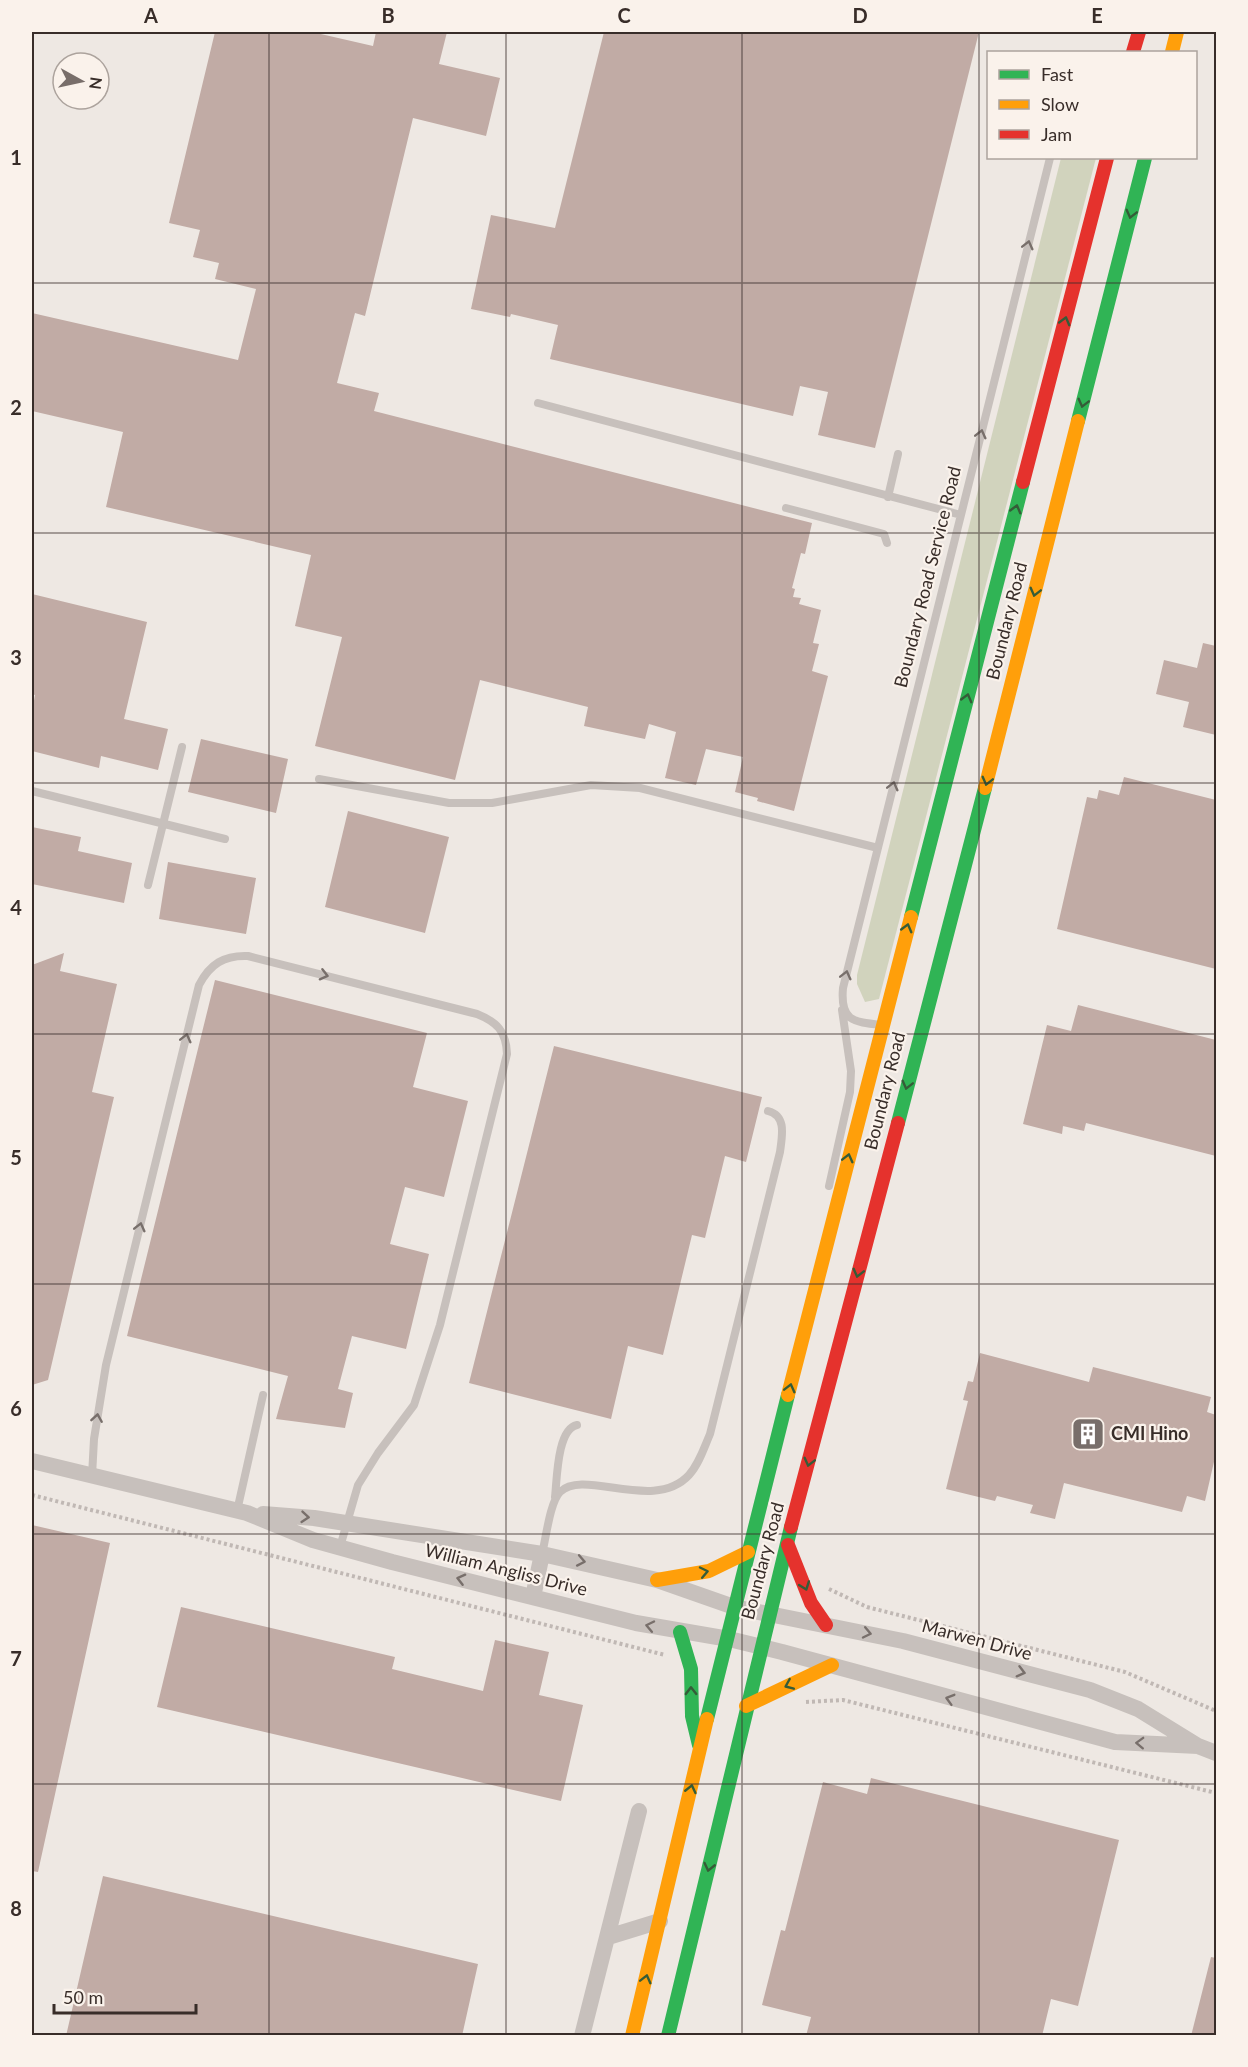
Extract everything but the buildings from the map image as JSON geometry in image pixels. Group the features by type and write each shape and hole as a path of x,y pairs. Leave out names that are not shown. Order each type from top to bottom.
{"main road":[{"path":"1133,51 1139,32"},
{"path":"1172,51 1177,32"},
{"name":"Boundary Road","path":"632,2036 700,1748 729,1639 734,1607 1107,159"},
{"name":"Boundary Road","path":"668,2036 760,1647 788,1545 912,1027 1145,159"},
{"path":"882,1025 912,1027"},
{"path":"788,1545 810,1603 826,1625"},
{"path":"657,1580 709,1571 748,1552"},
{"path":"680,1632 691,1669 691,1725 700,1748"},
{"path":"746,1706 832,1665"}],"street":[{"name":"William Angliss Drive","path":"32,1461 242,1512 339,1547 533,1597 680,1632 729,1639 760,1647"},
{"name":"William Angliss Drive","path":"242,1512 346,1523 542,1554 657,1580 734,1607"},
{"path":"533,1597 542,1554"},
{"name":"Marwen Drive","path":"734,1607 903,1641 1090,1690 1138,1709 1198,1746 1216,1753"},
{"name":"Marwen Drive","path":"760,1647 1115,1742 1198,1746"},
{"path":"582,2036 639,1811"},
{"path":"608,1937 660,1921"}],"lane":[{"name":"Boundary Road Service Road","path":"827,1240 828,1189 850,1092 851,1071 841,1006 843,988 1050,159"},
{"path":"538,403 961,515"},
{"path":"888,497 898,454"},
{"path":"786,508 884,534 887,543"},
{"path":"148,885 182,747"},
{"path":"319,779 450,803 492,803 591,785 640,789 878,848"},
{"path":"32,791 225,839"},
{"path":"92,1476 95,1435 106,1365 199,985 209,969 224,958 248,956 477,1014 493,1021 506,1040 507,1054 440,1325 414,1405 378,1453 358,1485 339,1547"},
{"path":"841,1006 848,1016 858,1022 882,1025"},
{"path":"554,1501 560,1491 572,1485 650,1491 670,1488 688,1476 699,1460 710,1434 780,1152 783,1131 781,1119 775,1113 768,1111"},
{"path":"242,1512 263,1395"},
{"path":"542,1554 554,1501 562,1441 567,1430 577,1425"}],"path":[{"path":"32,1495 626,1644 674,1659"},
{"path":"825,1587 867,1607 1125,1672 1216,1711"},
{"path":"803,1702 843,1700 1216,1793"}],"green space":[{"path":"1061,159 1096,159 879,999 865,1002 857,984 857,975"}],"traffic: fast":[{"path":"1078,421 1145,159"},
{"path":"911,917 1023,482"},
{"path":"898,1123 985,788"},
{"path":"707,1719 788,1395"},
{"path":"668,2036 791,1527"},
{"path":"680,1632 691,1669 692,1716 699,1745"}],"traffic: slow":[{"path":"1172,51 1177,32"},
{"path":"985,788 1078,421"},
{"path":"788,1395 911,917"},
{"path":"657,1580 709,1571 748,1552"},
{"path":"746,1706 832,1665"},
{"path":"632,2036 707,1719"}],"traffic: jam":[{"path":"1133,51 1139,32"},
{"path":"1023,482 1107,159"},
{"path":"791,1527 898,1123"},
{"path":"788,1545 811,1603 826,1625"}],"place":[{"name":"CMI Hino","path":"1088,1434"}]}
